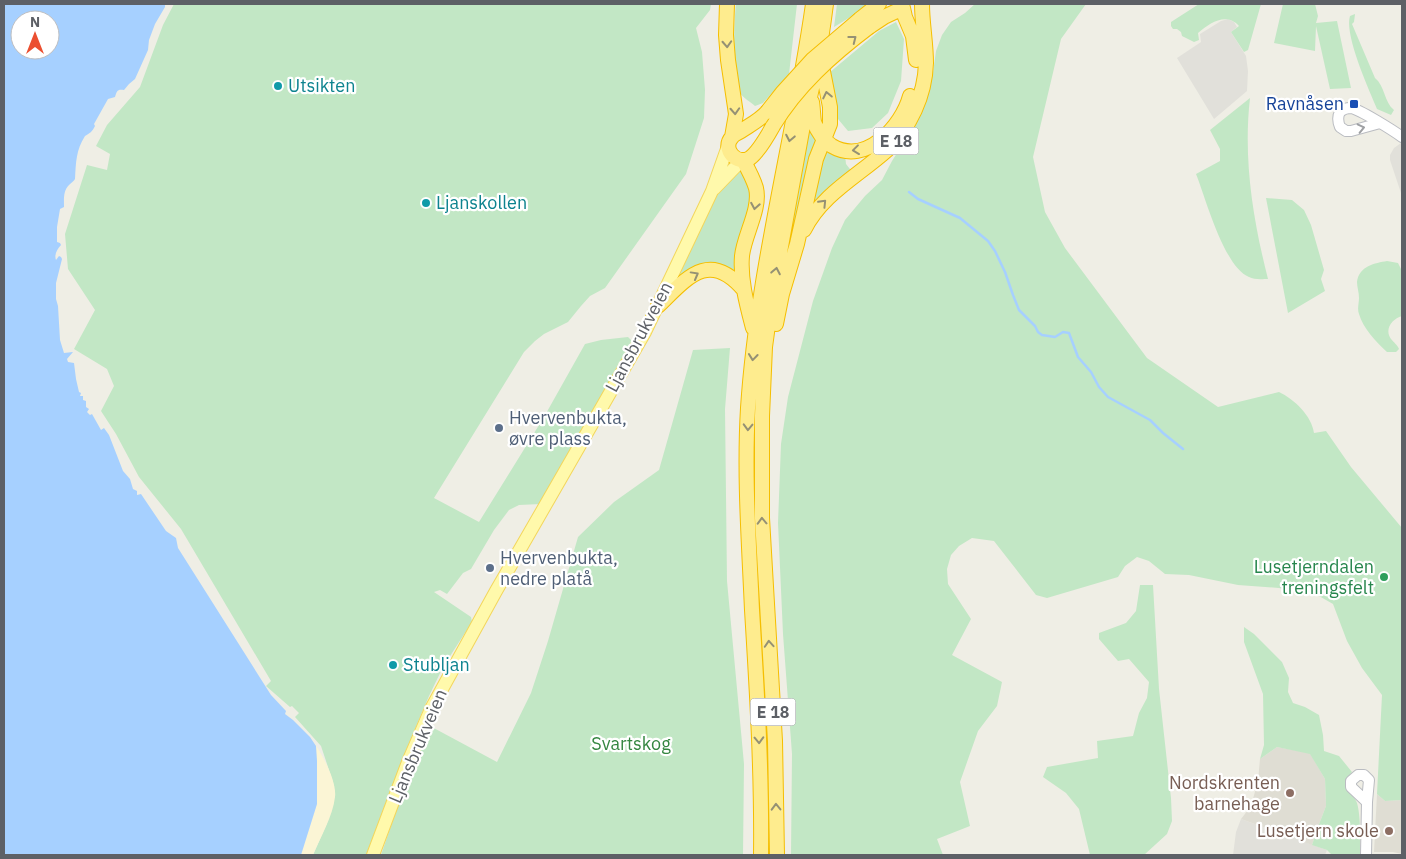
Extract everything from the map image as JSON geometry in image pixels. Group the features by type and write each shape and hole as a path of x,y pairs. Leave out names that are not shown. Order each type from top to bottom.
{"highway":[{"path":"727,4 726,35 728,60 736,114 733,139"},
{"name":"E 18","path":"761,855 760,742 747,485 748,410 755,336 766,262 806,54 813,4"},
{"name":"E 18","path":"777,855 775,741 762,518 761,440 765,347 772,296 804,120 812,96 826,4"},
{"name":"E 18","path":"797,244 806,226 823,202 887,150 895,142 911,118 922,90 926,63 922,4 914,8 900,6 880,19 864,23 826,47 782,93 767,112 733,139 731,154 738,159 747,158 765,140 791,100 813,75 839,51 864,23 879,4"},
{"name":"E 18","path":"812,96 814,120 818,130 824,139 837,148 849,151 864,149 885,136 895,126 902,116 913,87 916,55 914,36 900,6"},
{"name":"E 18","path":"764,388 782,294 797,244 816,159 830,124 819,55"},
{"name":"E 18","path":"733,139 746,133 753,138 756,145 747,158"},
{"name":"E 18","path":"747,158 756,190 755,208 743,246 742,268 744,290 755,336"},
{"path":"658,306 680,284 703,270 719,271 727,274 736,280 744,290"}],"main road":[{"name":"Ljansbrukveien","path":"374,855 413,749 438,694 637,346 712,191 733,139"},
{"name":"Ljansbrukveien","path":"712,191 747,158"}],"street":[{"path":"1380,123 1402,137"},
{"path":"1366,855 1367,802"}],"shaded area":[{"path":"1228,19 1234,22 1237,27 1231,32 1246,56 1248,71 1247,91 1214,119 1177,58 1201,42 1200,34 1221,21"},
{"path":"1401,143 1402,196 1390,160 1390,155 1394,148"},
{"name":"Nordskrenten barnehage","path":"1277,747 1310,753 1325,779 1326,806 1312,845 1241,819 1251,806 1258,781 1260,759"},
{"name":"Lusetjern skole","path":"1377,794 1385,801 1402,800 1402,854 1374,852"},
{"path":"1241,819 1327,850 1325,855 1233,855 1236,832"}],"green space":[{"path":"174,4 711,4 710,10 696,28 702,52 705,90 704,118 686,174 605,288 590,296 568,322 544,334 524,352 434,498 479,522 544,417 585,344 628,337 632,341 619,368 541,504 519,505 509,510 494,530 471,569 463,573 447,594 440,590 434,592 471,617 472,622 443,667 429,696 404,755 366,855 313,855 327,823 335,795 333,782 321,746 295,717 299,713 266,686 271,681 181,529 139,477 116,434 101,411 114,386 107,369 74,349 95,310 68,269 65,234 87,165 107,170 110,154 96,146 107,125 140,87 163,25"},
{"path":"736,4 797,4 789,74 763,103 755,106 741,95 737,86 734,50"},
{"path":"837,4 866,4 857,13 834,27"},
{"path":"975,4 1086,4 1061,39 1033,157 1045,212 1065,248 1147,358 1218,407 1279,392 1285,395 1306,414 1314,433 1326,431 1351,467 1402,528 1402,800 1385,801 1377,794 1382,695 1362,668 1347,641 1333,604 1319,596 1279,588 1238,585 1189,575 1165,574 1149,561 1137,557 1125,566 1118,577 1047,598 1036,595 994,541 972,538 959,546 951,555 947,569 948,584 971,619 952,655 1002,682 997,706 978,731 960,782 970,826 937,839 943,855 791,855 792,754 783,634 778,523 781,444 788,397 813,301 832,248 845,220 865,196 882,180 916,123 927,98 936,51 942,35 951,22"},
{"path":"1199,4 1261,4 1248,50 1244,52 1231,32 1239,26 1229,20 1218,20 1208,26 1198,33 1199,40 1194,42 1182,36 1181,32 1177,29 1173,29 1171,22"},
{"path":"1283,4 1315,4 1318,16 1316,23 1337,21 1351,88 1330,89 1316,26 1315,51 1274,43"},
{"path":"1355,14 1352,24 1375,78 1381,85 1388,103 1394,110 1391,115 1377,109 1358,62 1349,25 1350,16"},
{"path":"896,22 904,39 901,81 888,113 872,128 848,131 838,119 829,73 879,31"},
{"path":"1250,98 1248,144 1251,189 1268,279 1249,277 1240,271 1232,260 1217,231 1196,174 1220,161 1220,149 1210,130"},
{"path":"808,122 819,140 799,221 783,265"},
{"path":"824,146 845,155 846,164 853,173 809,213"},
{"path":"740,169 752,190 738,274 731,272 675,282 713,199"},
{"path":"1266,198 1292,200 1304,210 1311,225 1324,270 1321,279 1325,291 1288,313"},
{"path":"1387,261 1398,263 1402,271 1402,316 1392,322 1388,332 1399,349 1396,352 1387,352 1374,339 1367,330 1358,310 1358,277 1368,266"},
{"name":"Svartskog","path":"730,348 725,409 727,581 744,764 743,855 381,855 410,770 430,726 497,762 531,693 578,537 614,502 659,470 693,350"},
{"path":"1140,585 1153,585 1159,689 1172,821 1167,834 1144,855 1090,855 1079,809 1066,793 1043,777 1047,767 1098,758 1097,741 1133,736 1139,713 1147,698 1149,682 1129,659 1118,661 1099,639 1099,633 1126,623 1136,611"},
{"path":"1244,627 1254,634 1282,662 1289,678 1288,692 1293,703 1319,715 1324,751 1339,756 1352,772 1347,784 1358,808 1360,855 1332,855 1327,850 1312,845 1326,806 1325,779 1310,754 1277,747 1260,759 1264,745 1263,694 1244,642"}],"sand":[{"path":"316,746 332,778 335,797 329,819 313,855 301,855 317,804"}],"water":[{"path":"4,4 165,4 155,24 149,40 148,50 135,79 124,90 118,91 115,97 108,99 94,124 94,128 82,141 77,156 75,179 65,192 64,207 60,209 57,227 57,242 61,245 55,256 56,260 59,256 62,259 56,283 60,340 64,353 73,352 67,359 68,362 74,363 79,392 81,393 80,396 83,396 83,400 86,401 86,407 89,409 87,412 90,415 92,414 101,430 104,428 109,435 123,471 130,479 133,489 137,491 137,495 141,494 166,531 176,538 178,548 271,695 286,711 285,714 310,737 316,746 317,804 301,855 4,855"}],"waterway":[{"path":"909,192 918,199 960,218 988,241 1005,272 1019,310 1035,326 1038,332 1042,335 1055,337 1063,332 1069,333 1078,357 1108,397 1150,420 1183,449"}],"place":[{"name":"Utsikten","path":"278,86"},
{"name":"Ravnåsen","path":"1354,104"},
{"name":"Ljanskollen","path":"426,203"},
{"name":"Hvervenbukta, øvre plass","path":"499,428"},
{"name":"Hvervenbukta, nedre platå","path":"490,568"},
{"name":"Lusetjerndalen treningsfelt","path":"1384,577"},
{"name":"Stubljan","path":"393,665"},
{"name":"Nordskrenten barnehage","path":"1290,793"},
{"name":"Lusetjern skole","path":"1389,831"}]}
